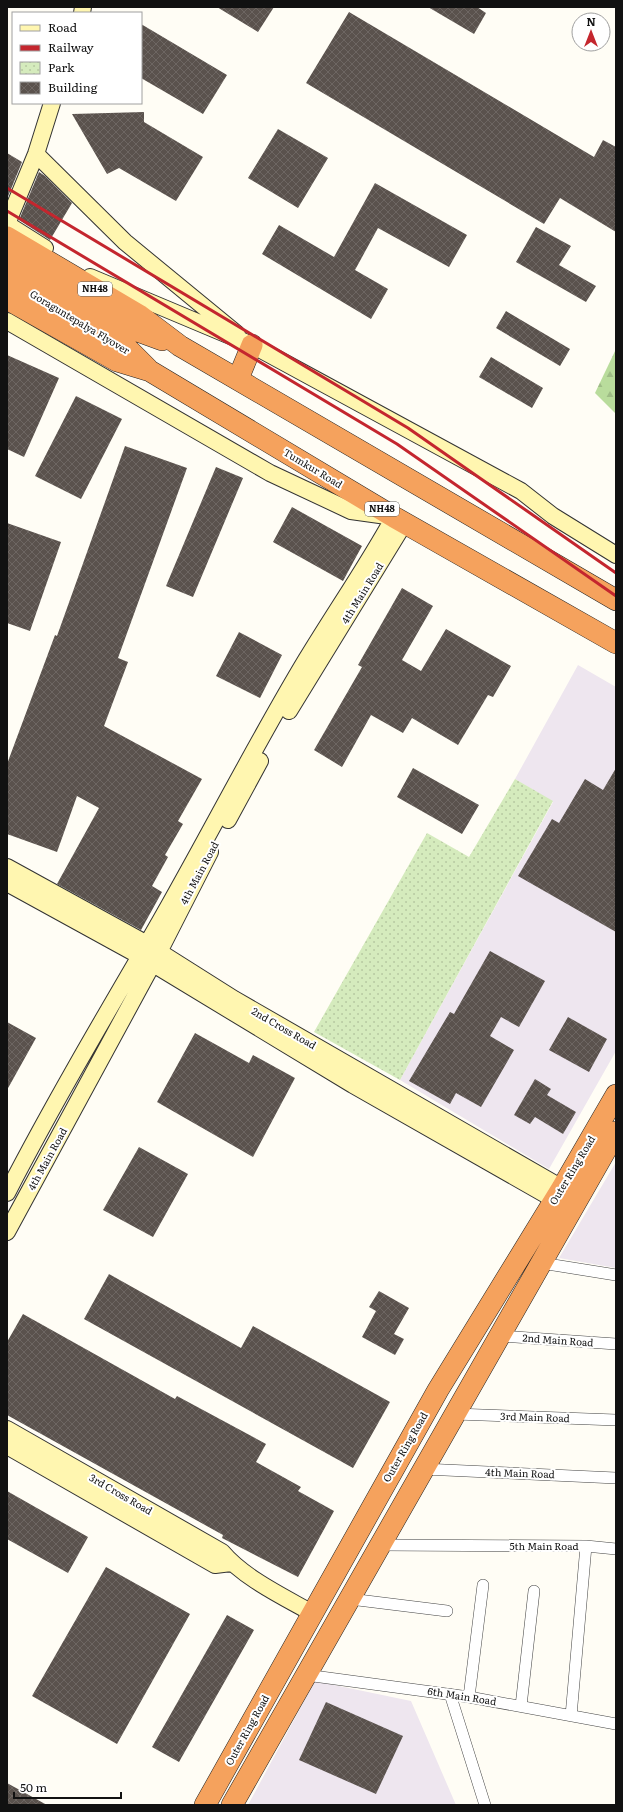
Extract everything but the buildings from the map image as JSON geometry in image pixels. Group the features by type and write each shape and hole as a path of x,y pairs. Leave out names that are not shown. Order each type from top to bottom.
{"highway":[{"name":"NH48","path":"7,237 139,314 180,346 616,600"},
{"name":"Goraguntepalya Flyover","path":"7,256 129,328 180,346"},
{"name":"Goraguntepalya Flyover","path":"7,278 128,349 150,371"},
{"name":"Tumkur Road","path":"7,299 117,361 150,371 399,519 616,643"},
{"path":"238,379 252,346"},
{"name":"Outer Ring Road","path":"205,1805 438,1390 558,1194 616,1095"},
{"name":"Outer Ring Road","path":"232,1805 616,1132"}],"street":[{"path":"52,104 36,154 7,224 90,277 252,346 521,491 553,516 616,555"},
{"path":"36,154 126,242 252,346"},
{"path":"7,321 270,474 351,511 399,519"},
{"name":"4th Main Road","path":"7,1193 33,1144 203,864 278,728 399,519"},
{"name":"2nd Cross Road","path":"7,867 149,954 353,1085 558,1194"},
{"path":"7,883 149,954"},
{"name":"4th Main Road","path":"7,1232 149,954"},
{"path":"541,1263 616,1275"},
{"name":"2nd Main Road","path":"500,1336 616,1344"},
{"name":"3rd Main Road","path":"455,1414 616,1420"},
{"name":"3rd Cross Road","path":"7,1429 222,1552 232,1563 276,1593 312,1613"},
{"path":"7,1446 215,1565 232,1563"},
{"name":"4th Main Road","path":"423,1469 616,1478"},
{"name":"5th Main Road","path":"380,1545 586,1546 571,1716"},
{"path":"586,1546 616,1549"},
{"path":"469,1696 483,1585"},
{"path":"521,1706 534,1591"},
{"path":"350,1599 447,1611"},
{"name":"6th Main Road","path":"306,1675 469,1696 616,1724"},
{"path":"450,1694 485,1805"}],"shaded area":[{"path":"578,665 616,687 616,1051 549,1169 400,1080 553,802 515,779"},
{"path":"616,1162 616,1268 559,1258"},
{"path":"315,1681 411,1701 456,1805 248,1805"}],"green space":[{"path":"616,349 616,414 595,393"},
{"path":"515,779 553,801 400,1080 314,1032 427,833 469,857"}],"railway":[{"path":"7,188 408,428 616,573"},
{"path":"7,211 397,444 616,596"}]}
